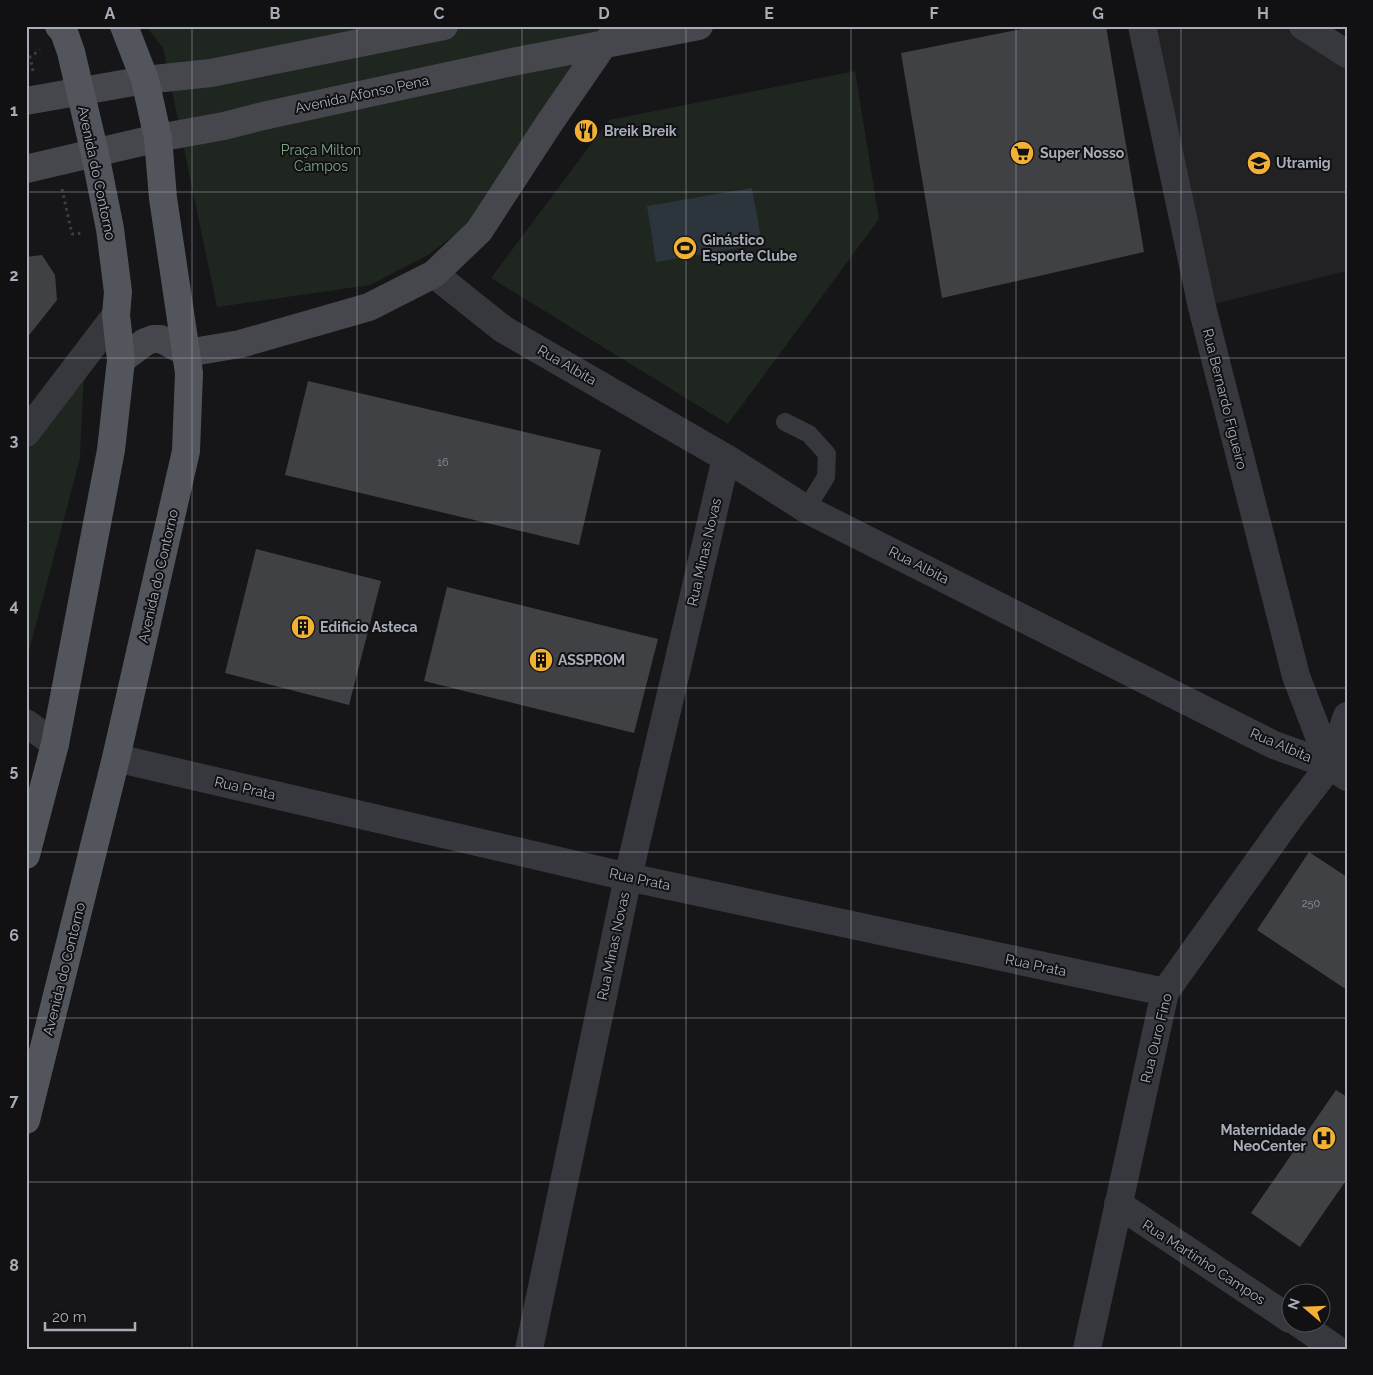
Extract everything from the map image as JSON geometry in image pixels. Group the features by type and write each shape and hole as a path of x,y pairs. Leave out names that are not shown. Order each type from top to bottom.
{"main road":[{"name":"Avenida do Contorno","path":"26,855 55,744 111,450 121,360 116,315 118,292 110,229 71,52 64,32 59,26"},
{"name":"Avenida do Contorno","path":"26,1120 116,758 186,451 189,373 166,221 158,138 145,80 124,26"},
{"path":"26,101 145,80 211,73 444,26"},
{"path":"121,360 145,342 153,339 161,339 187,353 240,344 369,307 434,274 479,230 603,45 626,26"},
{"name":"Avenida Afonso Pena","path":"26,169 158,138 224,126 517,61 699,26"}],"street":[{"name":"Rua Bernardo Figueiro","path":"1142,26 1202,307 1296,676 1341,770"},
{"path":"1303,26 1347,54"},
{"name":"Rua Albita","path":"434,274 503,329 726,458 806,508 1274,745 1341,770"},
{"path":"26,433 116,315"},
{"name":"Rua Minas Novas","path":"529,1349 628,877 726,458"},
{"name":"Rua Ouro Fino","path":"1087,1349 1165,992 1282,827 1341,770 1347,716"},
{"path":"26,723 55,744"},
{"name":"Rua Prata","path":"116,758 628,877 1165,992"},
{"name":"Rua Martinho Campos","path":"1118,1204 1280,1311"},
{"path":"1311,1332 1336,1349"}],"lane":[{"path":"786,422 809,434 827,454 826,477 806,508"}],"path":[{"path":"56,162 72,234 110,229"}],"shaded area":[{"name":"Utramig","path":"1142,26 1303,26 1347,54 1347,271 1202,307"},
{"path":"752,188 762,244 656,262 647,206"}],"green space":[{"name":"Praça Milton Campos","path":"146,26 624,26 541,119 474,220 428,255 370,285 217,307 163,48"},
{"name":"Ginástico Esporte Clube","path":"855,71 879,219 728,424 491,278 609,120"},
{"path":"84,369 80,458 26,662 26,450"}],"building":[{"name":"Super Nosso","path":"1037,26 1106,26 1144,252 942,298 901,53"},
{"path":"42,255 55,275 57,300 26,339 26,257"},
{"path":"308,381 601,450 579,545 285,475"},
{"name":"Edificio Asteca","path":"256,549 381,581 349,705 225,673"},
{"name":"ASSPROM","path":"447,587 658,639 634,733 424,681"},
{"path":"1309,852 1347,877 1347,990 1257,930"},
{"name":"Maternidade NeoCenter","path":"1336,1090 1347,1097 1347,1179 1300,1247 1251,1213"}],"place":[{"name":"Breik Breik","path":"586,131"},
{"name":"Super Nosso","path":"1022,153"},
{"name":"Utramig","path":"1259,163"},
{"name":"Ginástico Esporte Clube","path":"685,248"},
{"name":"Edificio Asteca","path":"303,627"},
{"name":"ASSPROM","path":"541,660"},
{"name":"Maternidade NeoCenter","path":"1324,1138"}]}
